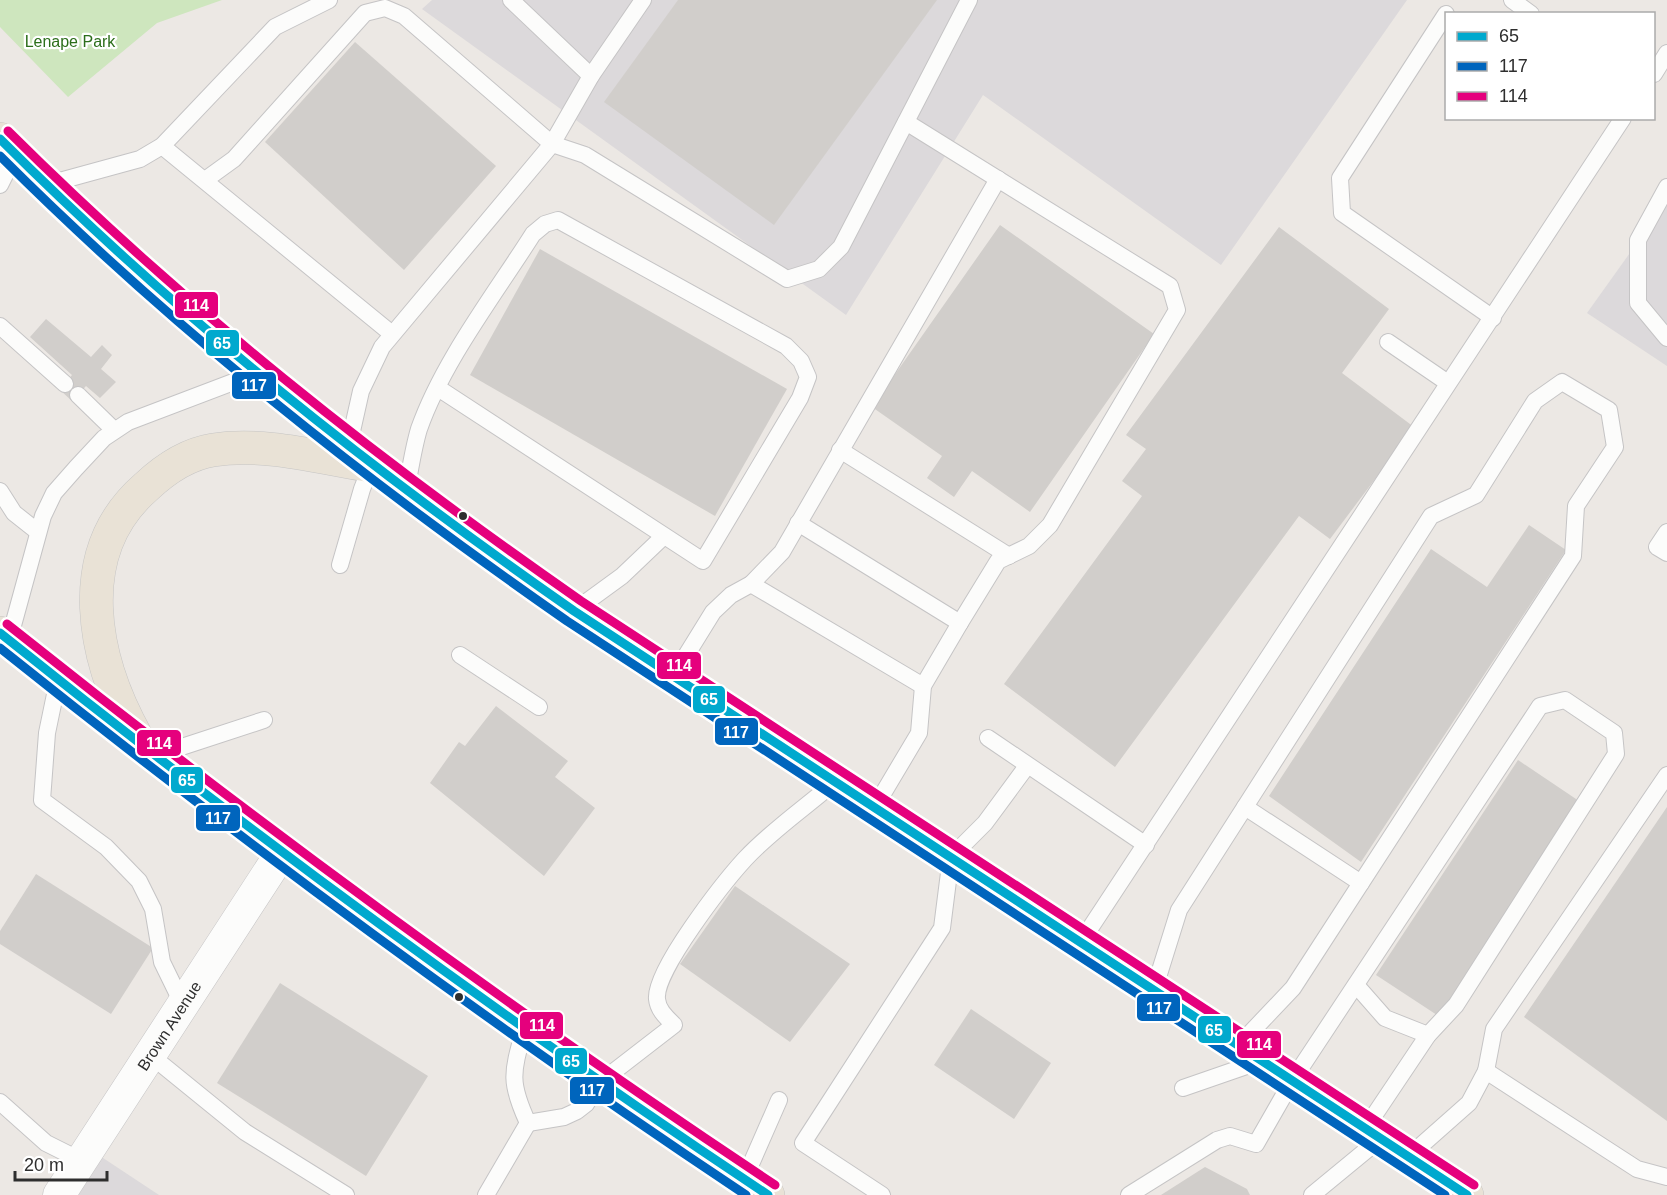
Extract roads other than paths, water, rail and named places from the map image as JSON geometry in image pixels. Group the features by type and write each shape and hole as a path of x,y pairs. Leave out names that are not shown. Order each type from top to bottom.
{"highway":[{"path":"7,147 128,264 257,373 406,492 574,611 1408,1157 1447,1190"},
{"path":"148,752 114,690 103,655 95,608 98,564 114,525 128,506 157,477 175,465 210,450 242,447 360,457"},
{"path":"4,636 280,855 599,1083 756,1187"}],"street":[{"name":"Brown Avenue","path":"59,1195 280,855"}],"lane":[{"path":"45,185 140,159 162,146 275,27 329,0"},
{"path":"511,0 591,76"},
{"path":"205,180 234,159 365,13 385,8 404,16 552,144 585,155 787,279 819,269 841,247 969,0"},
{"path":"1512,0 1528,12"},
{"path":"340,565 362,489 360,457 366,375 392,334 552,144 591,76 639,2"},
{"path":"1445,17 1340,178 1342,213 1493,318"},
{"path":"1655,71 1667,53"},
{"path":"1082,942 1622,120"},
{"path":"875,807 919,733 923,686 960,623 998,561 1029,546 1050,525 1177,310 1170,286 906,122"},
{"path":"162,146 392,334"},
{"path":"0,184 7,147"},
{"path":"674,675 713,612 730,595 751,584 782,552 998,179"},
{"path":"1667,187 1638,240 1638,303 1667,338"},
{"path":"406,492 420,428 438,388 462,345 533,234 545,224 558,220 786,346 801,361 808,377 800,398 703,561 438,388"},
{"path":"0,326 114,430"},
{"path":"1388,342 1448,383"},
{"path":"4,636 38,532 54,493 114,430 142,415 257,373"},
{"path":"1154,990 1179,910 1431,516 1476,495 1535,401 1562,382 1610,410 1615,447 1576,506 1573,556 1250,1053 1183,1088"},
{"path":"840,450 1009,556"},
{"path":"0,491 7,510 38,532"},
{"path":"798,523 960,623"},
{"path":"1667,532 1657,547 1667,554"},
{"path":"574,611 622,576 664,536"},
{"path":"751,584 923,686"},
{"path":"460,655 539,707"},
{"path":"58,680 47,733 42,800 106,847 139,881 153,909 162,963 182,1003"},
{"path":"1129,1195 1217,1140 1230,1137 1256,1144 1292,1081 1540,706 1565,700 1614,733 1616,754 1456,1005 1428,1035 1372,1134 1312,1195"},
{"path":"148,752 264,720"},
{"path":"988,738 1146,845"},
{"path":"882,1195 803,1143 942,928 951,857 985,823 1027,766"},
{"path":"1408,1157 1469,1103 1486,1071 1494,1029 1667,775"},
{"path":"528,1123 564,1117 577,1111 586,1104 599,1083 674,1025 662,1014 657,998 662,977 673,956 745,859 836,781"},
{"path":"1245,807 1361,883"},
{"path":"1356,985 1385,1018 1428,1035"},
{"path":"524,1030 513,1069 518,1100 528,1123"},
{"path":"149,1054 245,1132 346,1195"},
{"path":"1486,1071 1637,1169 1667,1177"},
{"path":"756,1187 779,1100"},
{"path":"0,1102 46,1143 80,1160"},
{"path":"486,1195 528,1123"}],"park label":[{"name":"Lenape Park","path":"70,41"}]}
